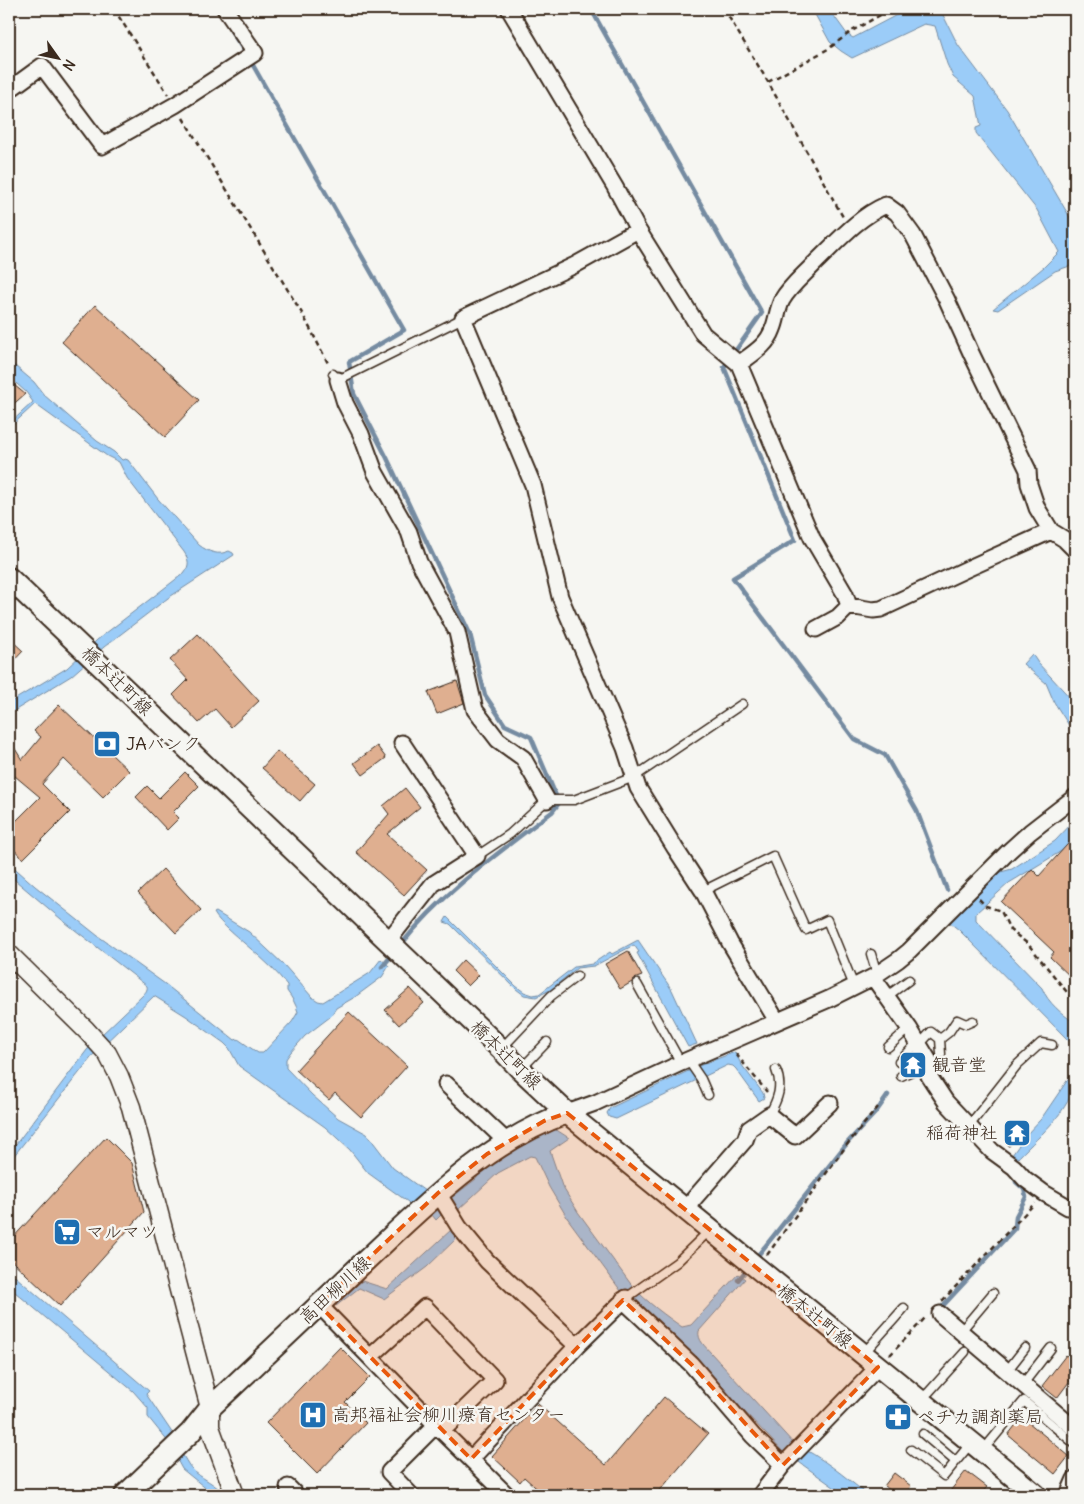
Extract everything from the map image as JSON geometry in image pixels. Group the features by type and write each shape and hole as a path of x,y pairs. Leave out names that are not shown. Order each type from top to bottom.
{"main road":[{"name":"橋本辻町線","path":"9,578 501,1049 520,1070 567,1112 751,1264 876,1360 919,1400 980,1442 1036,1495"},
{"name":"高田柳川線","path":"125,1495 190,1433 210,1408 319,1304 441,1198 487,1154 544,1121 567,1112"}],"street":[{"path":"9,90 42,66 102,146 175,105 255,54 225,9"},
{"path":"509,9 638,230 703,334 739,364 812,538 846,594 850,606"},
{"path":"739,364 768,341 774,328 778,309 788,291 850,229 874,210 886,205 897,214 913,235 947,300 1028,470 1029,484 1037,508 1051,531 1064,539 1075,550"},
{"path":"638,230 575,265 463,318 533,485 560,597 624,748 634,777 643,796 703,891 730,942 777,1021"},
{"path":"336,377 345,403 361,434 375,472 409,532 419,562 456,632 475,710 498,740 523,758 546,800"},
{"path":"850,606 873,610 881,609 1051,531"},
{"path":"816,629 838,617 850,606"},
{"path":"388,941 433,884 477,856 402,743"},
{"path":"567,1112 596,1103 687,1063 875,975 909,951 1009,851 1075,797"},
{"path":"9,954 107,1053 119,1076 131,1107 210,1408 210,1427 235,1495"},
{"path":"875,975 886,996 919,1044 946,1102 992,1151 1010,1164 1025,1179 1068,1207 1075,1207"},
{"path":"446,1084 507,1142"},
{"path":"685,1210 745,1140 749,1129 771,1111 795,1136 830,1103"},
{"path":"441,1198 459,1228 487,1261 577,1346"},
{"path":"471,1459 577,1346 625,1299 691,1364 753,1436 786,1462"},
{"path":"319,1304 507,1495"},
{"path":"370,1357 425,1307 495,1380 389,1472 412,1495"},
{"path":"936,1311 1075,1429"},
{"path":"760,1495 786,1462 876,1360"},
{"path":"1068,1495 1075,1479"}],"lane":[{"path":"336,377 463,318"},
{"path":"477,856 510,834 546,800 574,800 634,777 742,704"},
{"path":"703,891 773,856 806,930 827,920 854,986"},
{"path":"871,954 875,975"},
{"path":"501,1049 551,996 577,976"},
{"path":"886,996 909,980"},
{"path":"638,984 687,1063 701,1079 708,1095"},
{"path":"901,1076 912,1071 931,1068 940,1039 949,1032 957,1020 966,1024 973,1021"},
{"path":"888,1047 909,1028"},
{"path":"898,1062 931,1032 940,1039"},
{"path":"520,1070 547,1042"},
{"path":"968,1126 1017,1064 1041,1043 1052,1045"},
{"path":"771,1111 780,1091 780,1079 776,1070"},
{"path":"625,1299 677,1262 710,1230"},
{"path":"961,1331 993,1293"},
{"path":"876,1360 904,1308"},
{"path":"1007,1371 1025,1348"},
{"path":"1023,1384 1051,1348"},
{"path":"919,1400 929,1392 965,1352"},
{"path":"911,1450 944,1476 955,1461 980,1442 1024,1401 1075,1444"},
{"path":"923,1434 955,1461"}],"path":[{"path":"114,9 303,315 336,377"},
{"path":"724,9 768,82 850,229"},
{"path":"768,82 828,49 852,31 891,9"},
{"path":"986,906 1000,911 1010,930 1028,944 1075,1002"},
{"path":"730,1042 732,1048 766,1089 771,1111"},
{"path":"751,1264 832,1166 878,1106"},
{"path":"876,1360 936,1311 1044,1193"}],"highlighted area":[{"path":"567,1113 878,1367 783,1465 691,1364 623,1300 471,1459 319,1305 438,1193 487,1154 544,1121"}],"water":[{"path":"812,9 829,9 847,34 853,38 908,9 940,9 958,45 1007,110 1075,226 1075,268 1070,266 1055,271 998,310 993,309 1044,267 1059,252 1037,210 976,133 976,128 981,126 975,96 953,77 935,26 924,24 852,58 830,42"},
{"path":"9,361 34,382 44,395 97,441 114,452 122,460 128,460 158,499 199,545 214,553 229,551 234,555 168,598 104,647 71,676 9,714 9,703 67,668 97,640 184,573 188,562 184,552 127,478 119,462 107,456 35,404 9,428 9,424 33,402 26,392 9,377"},
{"path":"1032,654 1075,703 1075,725 1070,727 1054,702 1046,683 1023,664"},
{"path":"1075,820 1075,839 1068,847 1009,883 976,913 976,920 1042,988 1056,1008 1075,1023 1075,1047 949,922 969,899 997,873 1012,869 1055,841"},
{"path":"9,863 98,936 165,984 235,1040 238,1039 258,1053 263,1053 292,1022 298,1012 283,980 226,927 214,913 216,912 249,932 318,1001 323,1002 370,973 381,959 389,966 382,977 336,1008 330,1017 305,1036 286,1059 286,1068 338,1118 367,1134 393,1168 425,1191 411,1205 368,1173 350,1150 325,1127 239,1066 224,1043 154,996 94,1054 9,1162 9,1148 16,1144 87,1050 143,995 147,986 61,919 9,875"},
{"path":"447,917 516,986 524,992 533,995 539,994 574,967 592,964 610,952 612,954 638,940 672,990 697,1044 688,1047 634,945 594,966 577,968 550,990 536,997 524,995 516,989 450,924 444,922"},
{"path":"735,1052 741,1064 763,1093 764,1098 759,1101 736,1069 728,1065 616,1119 609,1117 607,1113 610,1108 701,1065"},
{"path":"1075,1069 1075,1085 1057,1117 1015,1161 1010,1158 1026,1135 1041,1119"},
{"path":"555,1129 569,1138 550,1151 562,1186 578,1212 633,1287 644,1298 682,1327 691,1325 738,1274 745,1279 699,1331 701,1340 794,1444 842,1474 868,1495 845,1495 785,1454 703,1368 629,1300 568,1219 549,1187 535,1157 530,1156 498,1173 459,1209 457,1238 427,1267 384,1299 359,1288 336,1306 337,1302 362,1281 387,1289 452,1229 443,1213 436,1220 432,1215 476,1179 485,1165 543,1133"},
{"path":"9,1271 149,1391 146,1394 175,1437 169,1443 148,1417 148,1408 133,1391 9,1287"},
{"path":"180,1452 192,1469 217,1487 224,1495 214,1495 182,1469 176,1458"}],"building":[{"path":"95,305 199,400 165,437 62,342"},
{"path":"9,381 25,394 9,408"},
{"path":"198,634 259,701 231,727 215,709 199,723 173,695 188,680 170,660"},
{"path":"9,638 23,651 9,666"},
{"path":"457,681 464,703 437,714 428,692"},
{"path":"59,705 129,771 103,797 64,759 42,784 70,812 23,859 9,844 9,828 40,797 9,771 9,739 22,760 41,737 34,731"},
{"path":"377,746 386,758 363,775 354,763"},
{"path":"277,751 315,784 300,801 262,768"},
{"path":"185,772 199,786 173,812 179,818 167,830 136,797 147,786 159,798"},
{"path":"405,788 420,807 387,834 427,870 404,895 356,852 389,814 383,806"},
{"path":"1075,836 1075,981 1050,957 1054,952 1001,902 1032,869 1039,876"},
{"path":"163,869 201,910 176,933 138,893"},
{"path":"628,951 642,976 620,989 605,964"},
{"path":"463,960 479,975 468,986 453,971"},
{"path":"410,988 424,1003 399,1025 385,1010"},
{"path":"349,1012 407,1066 361,1117 335,1093 329,1100 296,1070"},
{"path":"106,1137 132,1163 144,1212 60,1306 9,1258 9,1242"},
{"path":"340,1347 370,1377 345,1402 366,1423 317,1474 266,1423"},
{"path":"1066,1355 1075,1362 1075,1374 1057,1398 1042,1386"},
{"path":"664,1397 708,1434 656,1495 544,1495 524,1477 520,1482 492,1456 538,1404 606,1465"},
{"path":"1022,1417 1069,1456 1055,1474 1008,1435"},
{"path":"966,1471 987,1487 980,1495 947,1495"},
{"path":"894,1473 911,1486 904,1495 897,1495 884,1486"}],"waterway":[{"path":"591,9 762,313 724,367 795,540 733,578 854,739 885,755 917,811 947,890"},
{"path":"230,29 254,67 404,330 349,362 354,394 387,458 470,634 485,695 505,725 531,737 559,803 552,812 491,858 452,891 400,946"},
{"path":"382,967 393,954"},
{"path":"755,1259 888,1095"},
{"path":"939,1310 1015,1228 1016,1216 1026,1197 1024,1189 1016,1182 1014,1174"},
{"path":"738,1280 749,1267"}],"place":[{"name":"JAバンク","path":"107,744"},
{"name":"観音堂","path":"913,1065"},
{"name":"稲荷神社","path":"1017,1133"},
{"name":"マルマツ","path":"67,1232"},
{"name":"高邦福祉会柳川療育センター","path":"313,1415"},
{"name":"ペチカ調剤薬局","path":"898,1417"}]}
